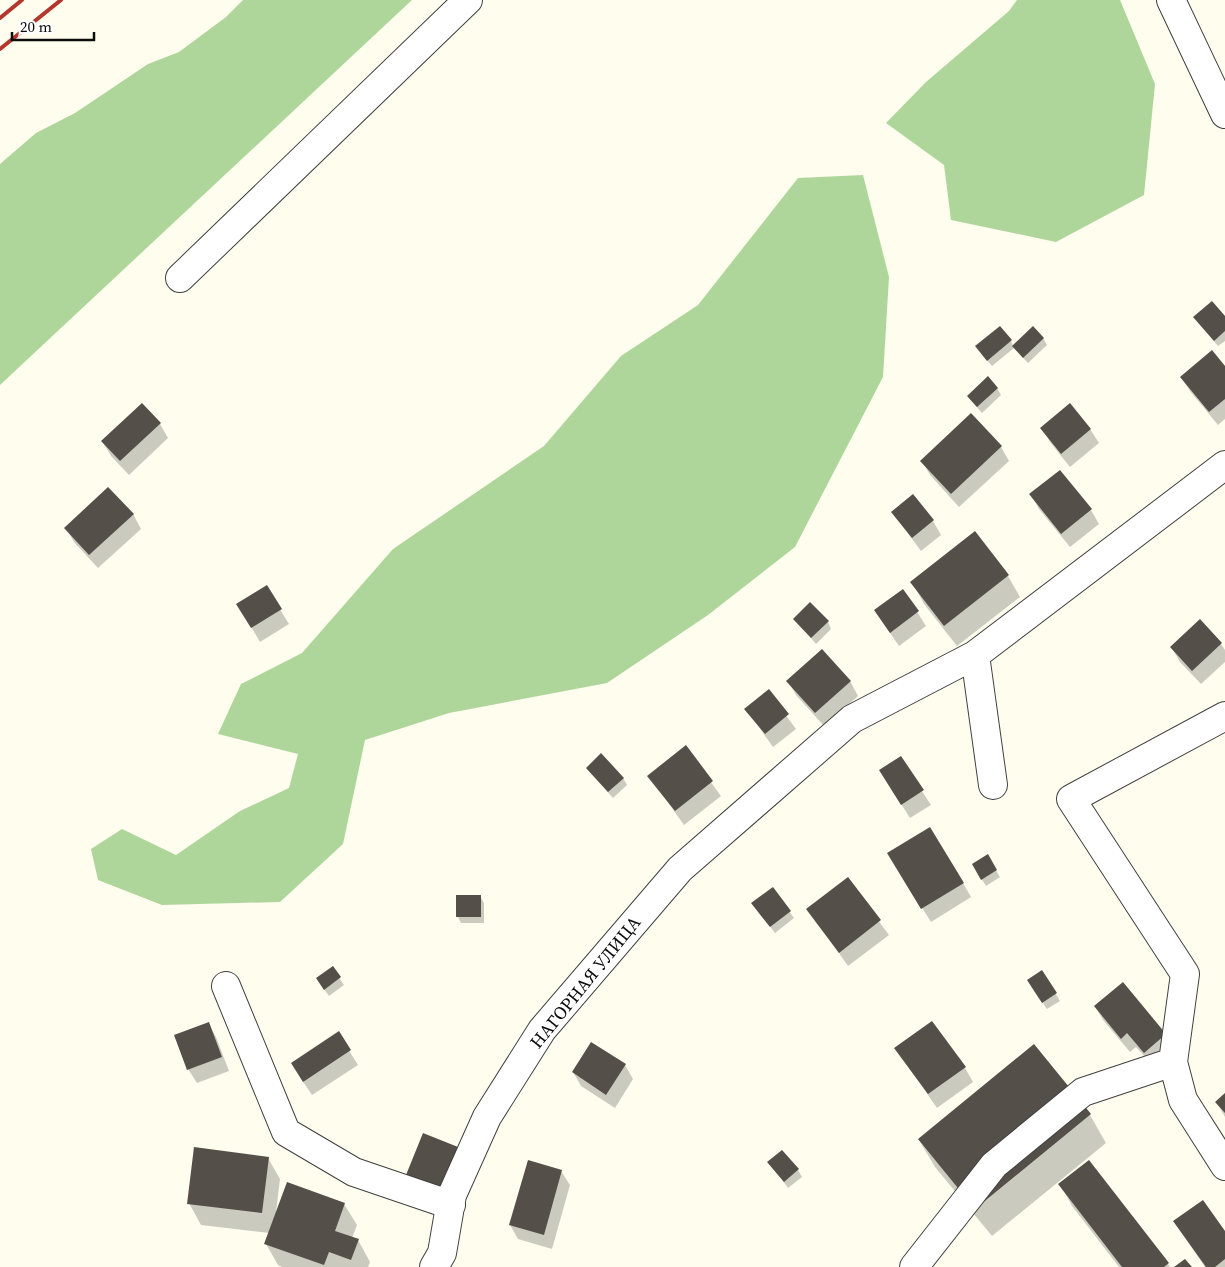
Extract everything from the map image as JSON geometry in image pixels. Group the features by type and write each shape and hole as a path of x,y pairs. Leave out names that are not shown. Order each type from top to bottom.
{"street":[{"path":"180,278 468,0"},
{"path":"1171,0 1225,114"},
{"name":"НАГОРНАЯ УЛИЦА","path":"434,1267 442,1253 452,1195 486,1117 542,1030 680,869 852,719 975,655 1225,465"},
{"path":"975,655 993,785"},
{"path":"1225,716 1071,799 1185,974 1173,1062 1183,1100 1225,1166"},
{"path":"226,986 286,1132 354,1172 450,1205"},
{"path":"914,1267 994,1165 1083,1092 1173,1062"}],"green space":[{"path":"243,0 412,0 0,385 0,164 36,133 75,113 148,64 179,52 226,17"},
{"path":"1017,0 1120,0 1155,84 1144,195 1056,242 951,220 944,165 886,123 926,82 1009,11"},
{"path":"863,175 889,277 883,377 795,547 708,615 607,683 449,713 365,740 343,844 280,902 162,905 98,880 91,849 122,829 176,855 240,811 289,788 298,754 218,734 241,684 302,653 393,549 544,446 621,356 698,305 798,178"}],"building":[{"path":"1212,301 1225,316 1225,331 1214,341 1193,317"},
{"path":"1000,326 1012,340 987,361 975,346"},
{"path":"1033,326 1044,338 1023,358 1012,346"},
{"path":"1212,350 1225,366 1225,399 1209,412 1180,377"},
{"path":"988,376 998,388 977,407 967,396"},
{"path":"142,403 161,423 120,461 101,441"},
{"path":"1070,403 1091,429 1061,454 1040,428"},
{"path":"971,413 1002,446 951,494 920,461"},
{"path":"1060,470 1092,509 1061,534 1029,494"},
{"path":"108,487 134,514 89,555 64,528"},
{"path":"913,494 934,520 912,538 891,512"},
{"path":"975,531 1009,575 944,626 910,582"},
{"path":"267,585 282,609 251,628 236,604"},
{"path":"903,589 919,611 890,633 874,610"},
{"path":"810,602 829,621 811,638 793,619"},
{"path":"1200,619 1222,643 1192,671 1170,647"},
{"path":"822,649 851,681 815,713 786,681"},
{"path":"769,689 789,714 765,734 744,709"},
{"path":"686,745 713,781 675,811 647,776"},
{"path":"601,753 624,778 608,792 586,768"},
{"path":"901,756 924,790 901,805 879,770"},
{"path":"930,827 964,883 921,909 887,853"},
{"path":"988,854 997,870 981,880 972,864"},
{"path":"848,877 881,920 839,953 806,909"},
{"path":"773,887 791,911 770,927 751,903"},
{"path":"456,895 481,895 481,917 456,917"},
{"path":"333,966 341,977 324,990 316,978"},
{"path":"1042,970 1057,993 1042,1003 1027,980"},
{"path":"1123,982 1166,1034 1144,1053 1127,1033 1121,1039 1094,1006"},
{"path":"932,1021 966,1067 928,1094 894,1048"},
{"path":"209,1022 222,1057 187,1070 174,1035"},
{"path":"339,1031 351,1050 303,1082 291,1063"},
{"path":"591,1042 626,1064 606,1095 572,1072"},
{"path":"1034,1044 1091,1114 975,1209 918,1139"},
{"path":"1225,1093 1225,1113 1215,1102"},
{"path":"423,1133 458,1147 442,1189 406,1175"},
{"path":"194,1147 269,1157 262,1213 187,1204"},
{"path":"782,1150 799,1169 784,1182 767,1162"},
{"path":"528,1160 562,1170 544,1235 509,1225"},
{"path":"1089,1160 1169,1263 1164,1267 1122,1267 1058,1184"},
{"path":"287,1182 345,1203 335,1231 359,1239 351,1260 329,1252 324,1265 264,1244"},
{"path":"1203,1200 1225,1231 1225,1259 1215,1267 1206,1267 1173,1221"},
{"path":"1185,1259 1192,1267 1174,1267"}],"railway":[{"path":"0,18 22,0"},
{"path":"0,49 61,0"}]}
